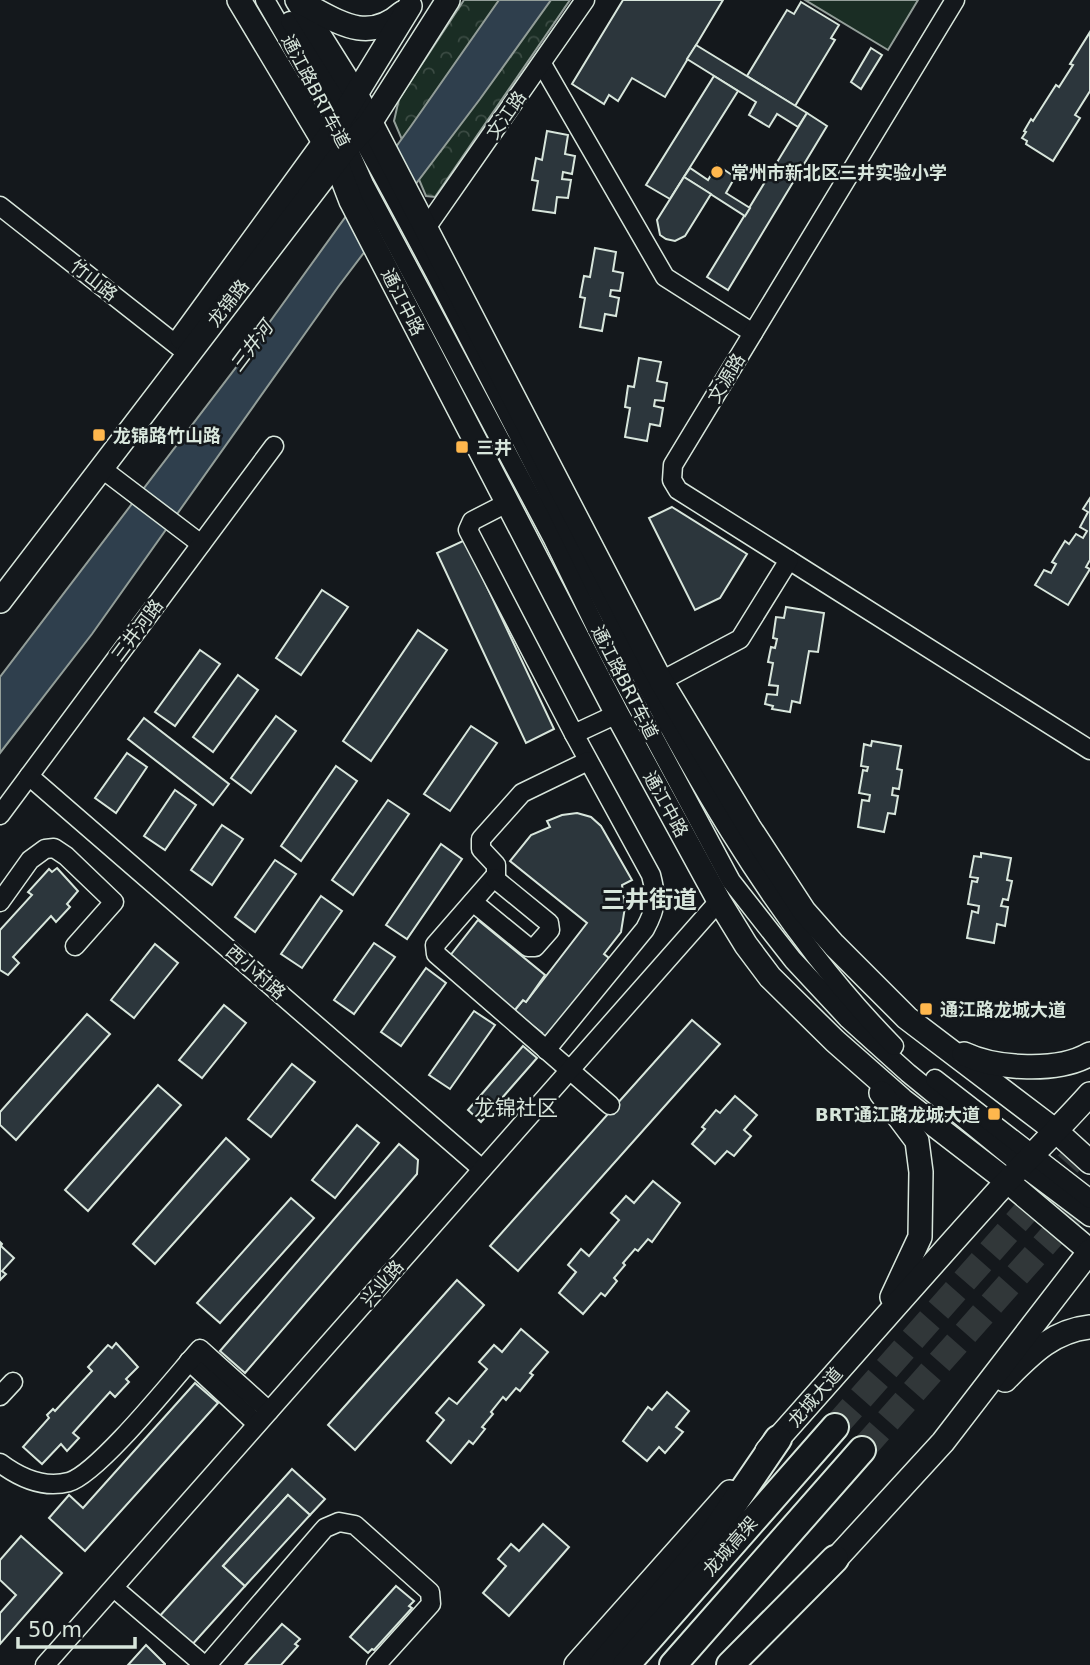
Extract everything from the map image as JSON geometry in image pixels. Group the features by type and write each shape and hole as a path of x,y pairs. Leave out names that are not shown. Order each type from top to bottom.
{"highway":[{"name":"龙城高架","path":"626,1665 835,1427"},
{"path":"602,1665 711,1538 778,1439"},
{"name":"龙城高架","path":"673,1665 862,1450"},
{"path":"730,1665 835,1559"}],"main road":[{"path":"239,0 347,130 381,157 408,209 426,228 661,681 749,827 804,911 834,946 907,1018 1057,1132 1090,1162"},
{"path":"297,0 312,23 347,130 357,192"},
{"path":"297,0 360,30 377,28 393,21 411,3"},
{"name":"龙锦路","path":"0,578 182,350 448,0"},
{"name":"龙锦路","path":"347,130 411,3"},
{"name":"通江中路","path":"357,192 377,251 617,714 719,901 770,976 835,1041 902,1100 1021,1167 1090,1251"},
{"name":"龙锦路","path":"0,601 101,468 182,350"},
{"path":"931,1038 972,1058 999,1066 1060,1064 1090,1054"},
{"path":"835,1041 883,1095 917,1141 921,1172 920,1237 879,1323"},
{"name":"龙城大道","path":"576,1665 879,1323 1090,1094"},
{"path":"943,1442 1090,1251"},
{"path":"743,1665 835,1559 943,1442 1042,1344 1076,1329 1090,1328"}],"street":[{"name":"通江路BRT车道","path":"265,0 347,130"},
{"name":"通江路BRT车道","path":"276,0 347,130"},
{"name":"文江路","path":"426,228 584,0"},
{"name":"文源路","path":"789,559 678,490 672,480 673,466 955,0"},
{"path":"542,64 664,277 753,334"},
{"name":"通江路BRT车道","path":"357,192 390,231 553,539 607,650 731,881 793,960 848,1019 1021,1167 1090,1217"},
{"name":"竹山路","path":"0,206 182,350"},
{"name":"通江路BRT车道","path":"408,209 648,690 714,807 762,882 872,1024 898,1050 1021,1167 1090,1199"},
{"name":"三井河路","path":"0,815 274,446"},
{"path":"101,468 201,544"},
{"path":"508,503 472,521 468,530 588,761 651,875 655,892 655,911 645,929 546,1050"},
{"path":"661,681 740,639 789,559 1090,750"},
{"path":"574,734 617,714"},
{"path":"588,761 522,793 481,839 481,849 496,865 494,878 435,945 436,954 610,1105"},
{"name":"西小村路","path":"29,776 482,1169"},
{"path":"0,902 30,860 46,849 54,848 114,902 75,946"},
{"path":"473,902 528,947 535,947 550,930 549,923 494,878"},
{"name":"兴业路","path":"46,1665 719,901"},
{"path":"0,1463 19,1478 45,1484 70,1482 93,1467 195,1355 263,1418"},
{"path":"0,1396 13,1382"},
{"path":"114,1588 205,1665 325,1528 339,1522 355,1525 430,1592 430,1604 376,1665"}],"green space":[{"path":"464,0 570,0 435,197 426,196 394,121 399,99"},
{"path":"805,0 918,0 888,50"}],"water":[{"path":"499,0 551,0 338,287 92,634 0,753 0,677 256,341"}],"building":[{"path":"623,0 723,0 665,97 632,78 618,101 609,95 604,104 572,84"},
{"path":"801,2 839,25 831,38 835,40 795,106 747,76 787,10 794,14"},
{"path":"1090,32 1090,91 1075,115 1080,118 1053,161 1026,144 1027,141 1022,138 1026,132 1024,131 1056,85 1059,87"},
{"path":"696,45 807,113 798,127 777,114 769,127 749,115 756,102 687,59"},
{"path":"871,48 882,55 861,89 851,82"},
{"path":"714,76 738,91 670,199 646,185"},
{"path":"807,113 827,126 728,290 707,277"},
{"path":"547,131 568,135 565,154 575,156 572,174 563,172 562,179 571,180 568,198 557,197 555,213 533,210 538,181 532,180 536,158 542,160"},
{"path":"717,165 735,177 726,193 750,208 745,216 684,177 690,168 708,180"},
{"path":"684,177 711,194 685,236 675,241 660,235 657,220"},
{"path":"595,248 616,252 613,271 623,273 620,291 611,290 610,296 619,298 616,316 605,314 602,331 580,327 585,298 580,297 584,276 590,277"},
{"path":"639,358 661,362 657,381 667,383 664,401 655,400 654,406 663,408 660,426 650,424 647,441 625,437 630,408 625,407 628,386 634,387"},
{"path":"1090,498 1090,560 1086,567 1090,569 1068,605 1035,585 1044,570 1051,573 1056,564 1052,562 1065,541 1069,544 1076,534 1083,538 1087,531 1080,527 1088,512 1083,509"},
{"path":"672,507 747,554 720,598 695,610 649,518"},
{"path":"465,540 554,729 526,743 437,553"},
{"path":"322,590 348,607 301,675 276,658"},
{"path":"786,607 824,613 818,652 809,651 800,703 792,701 790,712 772,709 773,706 765,704 767,694 777,695 778,686 769,685 773,663 768,662 771,647 775,648 777,639 773,638 776,617 784,618"},
{"path":"418,630 447,650 371,761 343,741"},
{"path":"200,650 220,664 175,726 155,712"},
{"path":"238,675 258,690 213,752 193,737"},
{"path":"276,716 296,731 251,793 231,778"},
{"path":"144,718 229,784 213,805 128,739"},
{"path":"471,726 497,743 450,811 424,794"},
{"path":"872,741 901,746 897,769 902,770 899,789 893,788 892,795 898,796 895,814 888,813 884,832 858,827 862,800 869,801 870,795 859,793 863,770 867,771 868,767 861,766 864,744 871,746"},
{"path":"127,753 147,767 116,813 95,798"},
{"path":"336,766 357,781 301,861 281,846"},
{"path":"175,790 196,805 165,850 144,836"},
{"path":"388,800 409,814 353,895 332,880"},
{"path":"577,813 591,817 601,826 632,880 622,885 625,907 621,932 604,954 609,958 545,1040 540,1036 542,1033 514,1011 523,1000 526,1002 587,923 510,861 531,835 550,827 547,821"},
{"path":"222,825 243,839 212,885 191,870"},
{"path":"441,844 462,859 407,939 386,925"},
{"path":"981,853 1011,858 1007,880 1012,881 1008,900 1003,899 1001,906 1008,907 1005,926 997,924 994,943 967,938 972,911 978,913 979,906 968,904 972,881 977,882 978,878 970,877 974,856 981,857"},
{"path":"275,860 296,874 255,932 235,917"},
{"path":"57,868 78,891 67,904 70,907 56,922 51,916 13,957 19,963 8,975 0,970 0,930 32,895 28,892 49,869 52,872"},
{"path":"321,896 342,911 302,968 281,954"},
{"path":"478,920 545,975 526,1002 523,1000 514,1011 449,957"},
{"path":"374,943 395,957 354,1014 334,1000"},
{"path":"155,944 178,963 134,1018 111,1000"},
{"path":"426,968 446,983 401,1046 381,1032"},
{"path":"224,1005 246,1023 202,1078 179,1060"},
{"path":"474,1011 495,1025 450,1089 429,1075"},
{"path":"87,1014 110,1034 16,1140 0,1125 0,1112"},
{"path":"692,1020 720,1044 518,1271 490,1246"},
{"path":"523,1046 537,1058 481,1122 468,1110"},
{"path":"292,1064 315,1082 271,1137 248,1119"},
{"path":"158,1085 181,1105 88,1211 65,1190"},
{"path":"735,1096 757,1115 744,1130 751,1136 734,1156 727,1151 715,1164 692,1144 716,1110 720,1113"},
{"path":"357,1125 379,1143 335,1198 312,1180"},
{"path":"226,1138 249,1159 155,1264 133,1244"},
{"path":"399,1144 418,1160 417,1174 245,1373 220,1351"},
{"path":"653,1181 680,1203 652,1242 648,1239 623,1263 625,1265 614,1278 617,1281 605,1296 601,1293 583,1314 559,1293 576,1272 568,1265 581,1249 589,1256 619,1220 611,1213 626,1196 634,1203"},
{"path":"291,1198 314,1218 220,1323 197,1303"},
{"path":"0,1242 14,1258 2,1271 6,1274 0,1280"},
{"path":"457,1280 484,1305 355,1450 328,1425"},
{"path":"521,1329 548,1352 530,1373 533,1375 520,1391 516,1388 506,1400 503,1397 482,1427 485,1429 473,1444 469,1441 451,1463 427,1441 444,1420 436,1413 449,1398 457,1404 487,1369 479,1362 494,1345 502,1352"},
{"path":"116,1343 138,1367 126,1379 129,1382 115,1397 110,1392 73,1433 79,1438 67,1451 61,1444 42,1464 23,1447 49,1418 47,1415 53,1409 55,1411 92,1371 88,1367 108,1345 112,1348"},
{"path":"195,1383 218,1403 85,1551 49,1518 69,1495 83,1508"},
{"path":"667,1392 689,1411 676,1427 683,1432 665,1453 659,1447 647,1461 623,1441 648,1407 652,1410"},
{"path":"292,1469 325,1499 310,1515 288,1495 223,1566 245,1586 190,1647 158,1618"},
{"path":"288,1495 310,1515 245,1586 223,1566"},
{"path":"543,1524 569,1547 509,1616 483,1593 506,1566 498,1559 511,1544 519,1551"},
{"path":"21,1536 62,1573 0,1644 0,1613 16,1595 0,1580 0,1560"},
{"path":"396,1586 414,1601 409,1606 412,1608 374,1650 368,1653 350,1637"},
{"path":"282,1624 300,1639 295,1644 298,1646 281,1665 245,1665"},
{"path":"146,1645 165,1664 165,1665 128,1665"}],"tunnel":[{"path":"835,1427 1090,1139"},
{"path":"862,1450 1090,1193"}],"place":[{"name":"常州市新北区三井实验小学","path":"717,172"},
{"name":"龙锦路竹山路","path":"99,435"},
{"name":"三井","path":"462,447"},
{"name":"通江路龙城大道","path":"926,1009"},
{"name":"BRT通江路龙城大道","path":"994,1114"}],"district":[{"name":"三井街道","path":"649,900"},
{"name":"龙锦社区","path":"516,1108"}],"water label":[{"name":"三井河","path":"251,346"}]}
